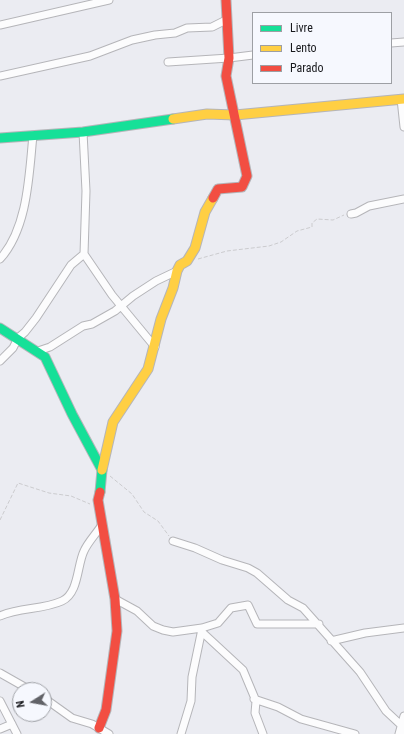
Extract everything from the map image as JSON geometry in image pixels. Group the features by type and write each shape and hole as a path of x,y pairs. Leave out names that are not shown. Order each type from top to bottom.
{"street":[{"path":"0,25 109,0"},
{"path":"99,728 106,710 117,631 115,598 101,526 98,500 108,438 113,422 144,375 152,359 161,319 173,288 177,272 180,265 187,262 200,233 205,212 218,189 237,189 242,187 245,183 246,172 240,151 235,115 226,76 229,58 226,0"},
{"path":"0,76 90,56 132,40 155,35 175,33 187,28 212,27 226,20"},
{"path":"392,43 404,42"},
{"path":"168,62 252,55"},
{"path":"0,138 83,132 207,114 235,115 403,99 404,127"},
{"path":"83,132 86,191 84,254 112,295 122,305 154,347"},
{"path":"0,259 11,245 21,217 34,135"},
{"path":"350,214 356,213 369,206 404,199"},
{"path":"0,361 13,348 18,338 36,318 71,265 84,254"},
{"path":"38,351 50,347 83,326 92,324 115,311 156,281 177,272"},
{"path":"0,328 18,338 45,357 50,364 72,414 102,470"},
{"path":"0,616 25,609 48,606 67,598 72,592 84,551 101,526"},
{"path":"173,541 257,572 280,594 303,608 319,624 360,672 386,710 402,728"},
{"path":"115,598 136,611 153,626 173,632 202,630 218,624 231,608 248,605 257,624 319,624"},
{"path":"332,641 365,632 404,628"},
{"path":"202,630 226,656 242,668 256,704 255,713 263,734"},
{"path":"182,734 191,701 192,677 202,630"},
{"path":"0,674 15,682"},
{"path":"254,699 278,707 301,719 355,734"},
{"path":"0,701 18,734"},
{"path":"52,704 72,718 99,728 109,734"},
{"path":"399,734 402,728 404,716"},
{"path":"0,730 12,724"}],"path":[{"path":"187,262 228,251 269,246 292,236 297,231 312,227 312,223 317,219 333,220 341,215 350,214"},
{"path":"102,470 106,471 132,494 144,512 158,521 173,541"},
{"path":"0,520 18,483 49,493 71,496 99,510"}],"traffic: fast":[{"path":"0,138 83,132 173,119"},
{"path":"0,328 45,357 72,414 102,470 100,492"}],"traffic: slow":[{"path":"173,119 207,114 235,115 404,99"},
{"path":"102,470 113,422 148,369 161,319 173,288 177,271 180,265 187,261 195,248 205,212 213,198"}],"traffic: jam":[{"path":"213,198 218,189 242,187 247,176 226,76 229,58 226,0"},
{"path":"99,728 106,710 117,631 115,599 98,500 100,492"}]}
